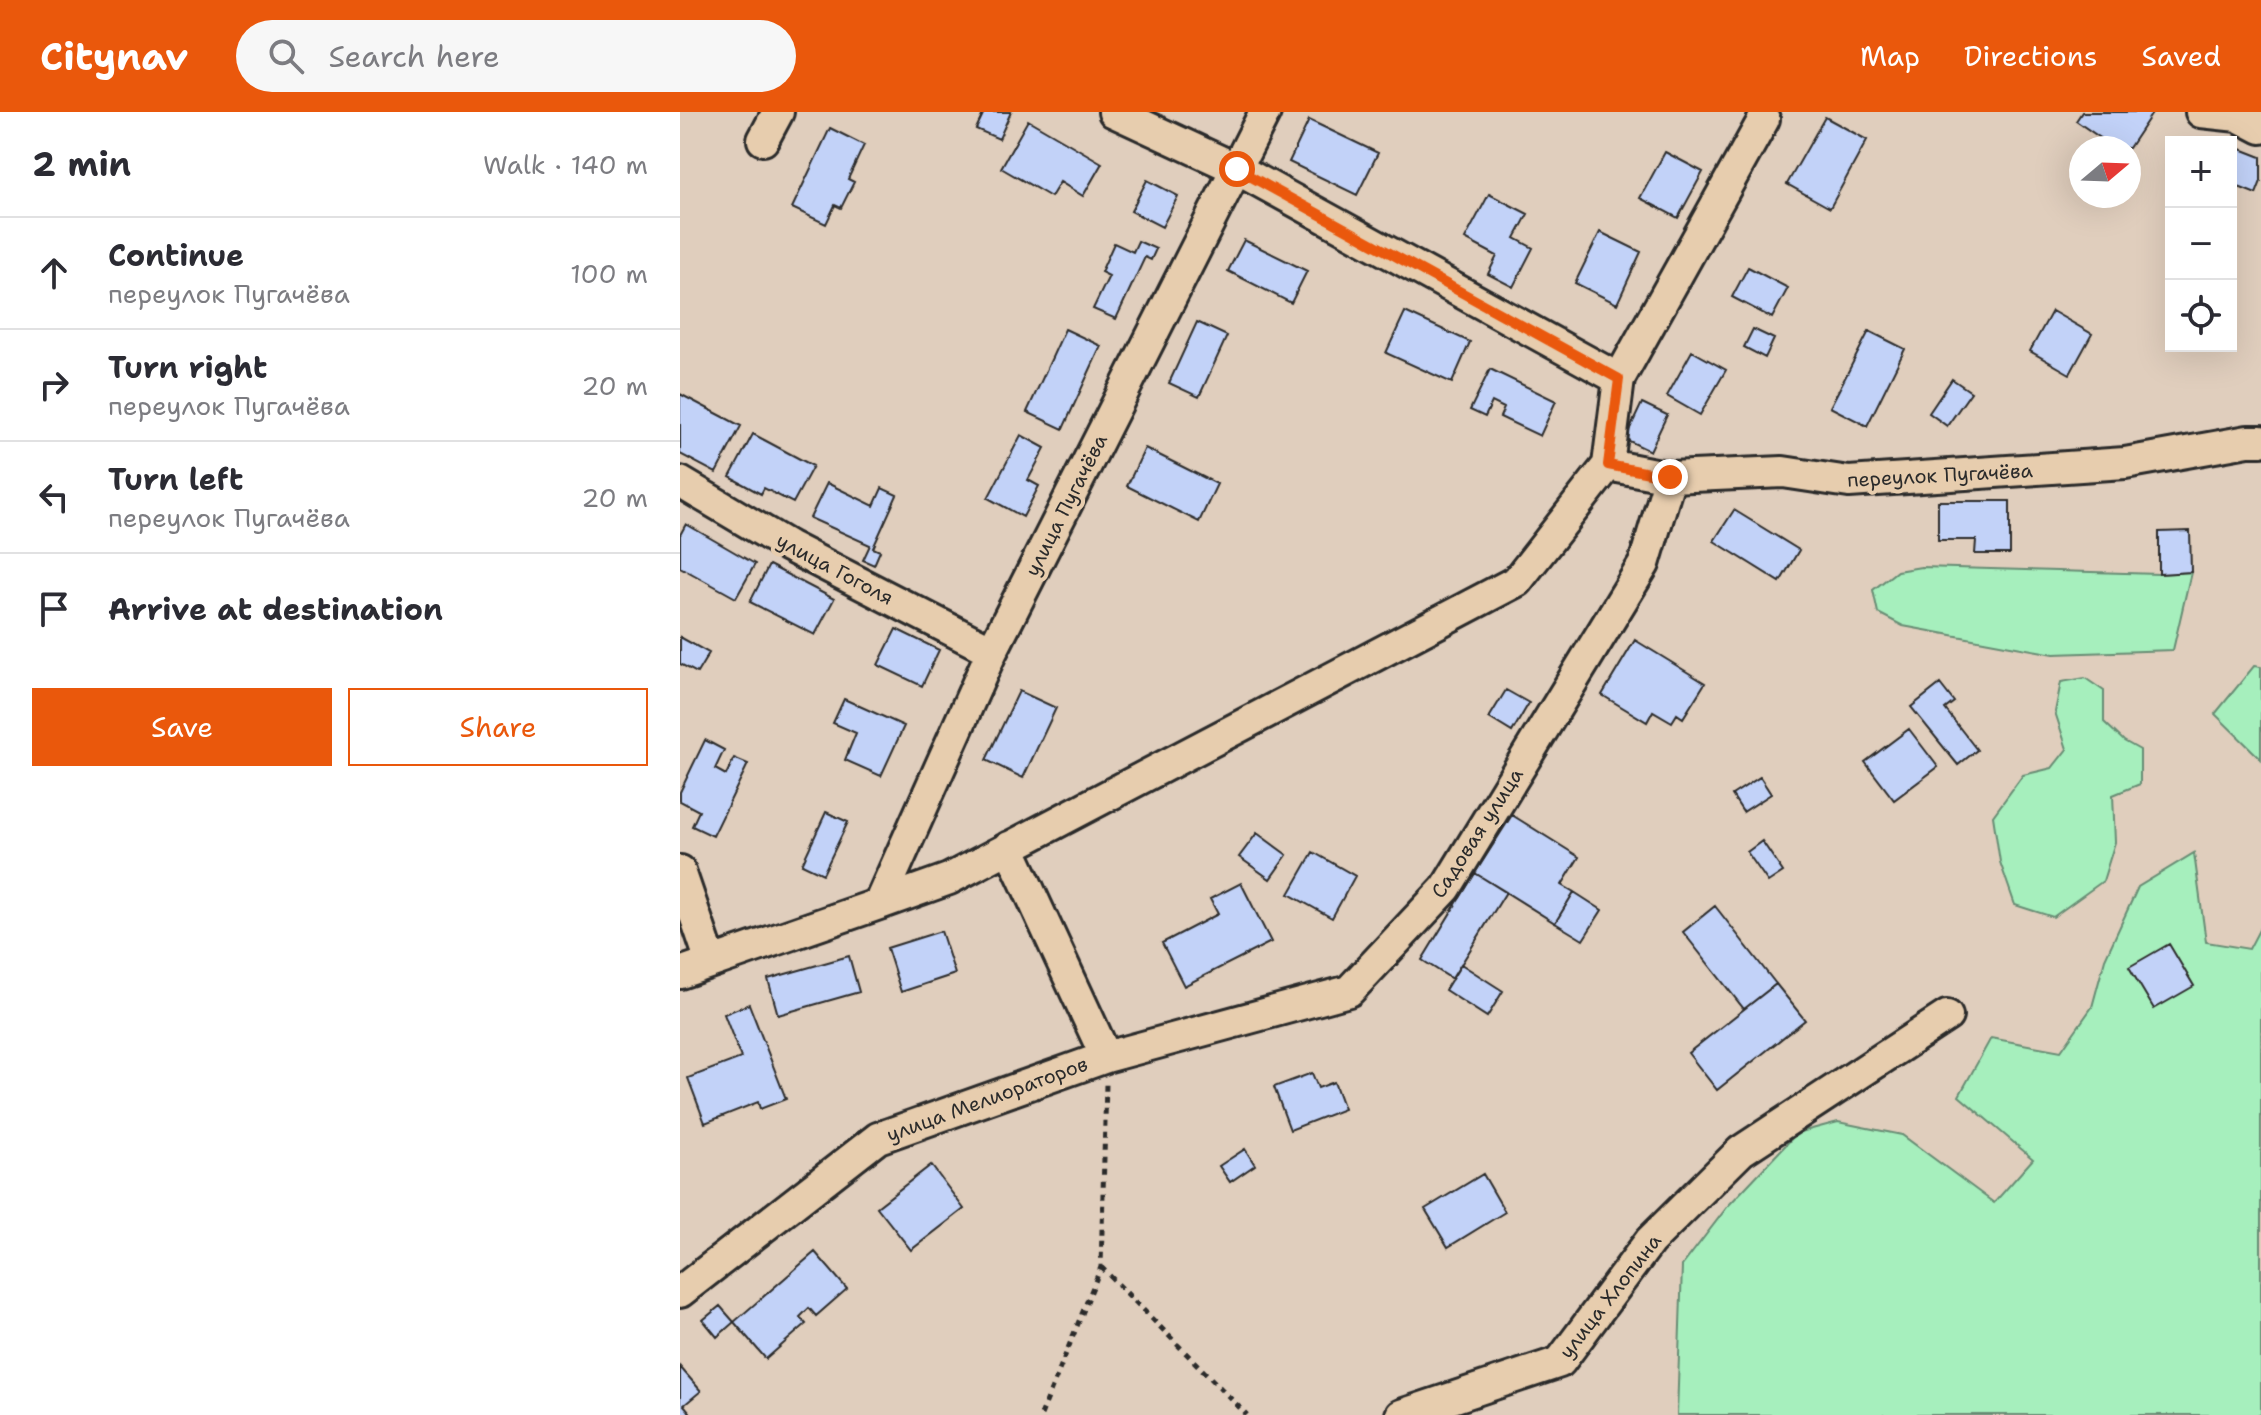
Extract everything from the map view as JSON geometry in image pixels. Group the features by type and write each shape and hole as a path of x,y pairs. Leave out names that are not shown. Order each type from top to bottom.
{"street":[{"path":"763,140 778,112"},
{"path":"1114,112 1237,169 1619,379"},
{"name":"улица Пугачёва","path":"879,904 992,651 1265,112"},
{"path":"2201,112 2246,119"},
{"path":"680,973 949,879 1517,581 1608,465 1619,379 1764,119"},
{"name":"переулок Пугачёва","path":"1608,465 1670,477 1783,472 1849,482 2125,463 2261,441"},
{"name":"Садовая улица","path":"1106,1057 1349,991 1446,888 1644,564 1670,477"},
{"name":"улица Гоголя","path":"680,482 788,546 992,651"},
{"path":"1009,847 1106,1057"},
{"path":"680,871 711,962"},
{"name":"улица Хлопина","path":"1401,1415 1560,1362 1650,1241 1741,1151 1947,1016"},
{"name":"улица Мелиораторов","path":"680,1292 878,1138 1106,1057"}],"path":[{"path":"1041,1415 1101,1267 1106,1057"},
{"path":"1101,1267 1247,1415"}],"green space":[{"path":"1921,567 2159,574 2191,572 2173,650 2054,654 1903,626 1878,613 1873,590 1897,571"},
{"path":"2254,666 2261,667 2261,759 2215,714"},
{"path":"2085,678 2104,691 2104,722 2124,741 2140,750 2140,784 2113,795 2115,842 2103,881 2053,917 2015,905 2000,862 1993,816 2023,775 2052,768 2067,749 2055,712 2061,682"},
{"path":"2194,853 2206,942 2249,949 2261,926 2261,1415 1677,1415 1682,1266 1728,1206 1797,1133 1838,1122 1902,1135 1994,1203 2033,1159 1959,1096 1991,1038 2061,1051 2092,1007 2105,959 2138,887"}],"building":[{"path":"984,112 1011,112 999,139 976,129"},
{"path":"2082,112 2153,112 2137,136 2098,136 2076,121"},
{"path":"1825,117 1867,140 1830,208 1787,184"},
{"path":"1028,120 1102,163 1083,196 1060,182 1051,197 1001,168"},
{"path":"1309,120 1378,153 1357,195 1289,162"},
{"path":"830,128 864,145 848,179 854,182 841,208 835,205 826,224 792,208"},
{"path":"2237,148 2261,157 2261,181 2256,194 2237,186"},
{"path":"1665,152 1703,172 1678,218 1640,198"},
{"path":"1147,180 1178,196 1162,227 1131,211"},
{"path":"1489,194 1528,214 1515,238 1533,248 1513,287 1488,274 1497,256 1465,239"},
{"path":"1600,232 1641,252 1617,304 1575,283"},
{"path":"1244,240 1307,271 1291,303 1228,271"},
{"path":"1138,241 1156,249 1151,260 1145,257 1116,319 1093,309 1109,276 1101,272 1114,243 1133,252"},
{"path":"1748,267 1788,288 1772,318 1732,297"},
{"path":"2052,311 2092,334 2070,374 2030,351"},
{"path":"1405,312 1470,342 1452,383 1386,353"},
{"path":"1197,322 1227,336 1199,397 1169,383"},
{"path":"1065,329 1101,346 1063,429 1027,412"},
{"path":"1753,329 1774,339 1765,358 1744,347"},
{"path":"1869,331 1905,349 1867,426 1830,407"},
{"path":"1692,351 1726,370 1700,415 1667,396"},
{"path":"1490,369 1556,401 1540,436 1500,417 1504,408 1492,402 1485,417 1470,410"},
{"path":"1952,379 1971,392 1947,426 1929,413"},
{"path":"680,394 741,426 716,473 680,454"},
{"path":"1642,403 1667,415 1650,451 1625,439"},
{"path":"753,434 813,466 793,503 764,488 761,494 730,477"},
{"path":"1021,435 1045,448 1028,480 1039,486 1023,517 988,498"},
{"path":"1145,448 1217,484 1199,522 1127,486"},
{"path":"827,483 874,506 882,488 897,495 873,548 880,551 874,565 863,560 870,545 810,518"},
{"path":"1938,501 2010,501 2010,554 1975,554 1976,540 1938,540"},
{"path":"1734,510 1799,550 1780,582 1714,541"},
{"path":"686,524 755,564 736,598 680,567 680,535"},
{"path":"2190,531 2191,572 2159,574 2159,532"},
{"path":"769,565 834,599 815,635 750,602"},
{"path":"896,629 939,650 922,686 878,665"},
{"path":"680,637 709,653 697,673 680,664"},
{"path":"1635,640 1705,683 1683,718 1677,714 1672,722 1653,711 1647,722 1602,695"},
{"path":"1940,684 1954,702 1945,709 1977,750 1958,765 1911,707"},
{"path":"1506,690 1529,703 1512,732 1489,718"},
{"path":"1019,691 1056,708 1023,778 986,760"},
{"path":"844,699 904,726 881,776 845,760 856,733 833,723"},
{"path":"1909,729 1938,767 1894,800 1865,762"},
{"path":"705,740 724,750 715,769 726,775 734,758 748,764 713,836 692,826 699,811 680,801 680,792"},
{"path":"1760,777 1771,794 1743,812 1732,795"},
{"path":"826,812 848,822 823,874 802,864"},
{"path":"1512,815 1579,857 1562,885 1574,892 1555,923 1475,873"},
{"path":"1257,833 1287,855 1270,879 1239,857"},
{"path":"1762,841 1783,872 1768,882 1747,852"},
{"path":"1313,852 1355,876 1332,918 1289,894"},
{"path":"1475,873 1506,892 1452,979 1422,960"},
{"path":"1241,883 1271,942 1184,986 1162,943 1218,914 1210,899"},
{"path":"1574,892 1602,910 1583,940 1555,923"},
{"path":"1715,906 1776,984 1744,1009 1683,932"},
{"path":"941,931 955,974 901,992 887,948"},
{"path":"2169,944 2194,986 2154,1009 2129,967"},
{"path":"849,956 859,992 778,1015 768,979"},
{"path":"1461,964 1503,991 1487,1017 1445,990"},
{"path":"1776,984 1805,1020 1717,1090 1688,1053"},
{"path":"749,1004 786,1099 760,1109 758,1102 705,1123 688,1078 741,1058 724,1014"},
{"path":"1312,1073 1318,1088 1334,1082 1344,1109 1290,1130 1274,1087"},
{"path":"1245,1149 1255,1165 1230,1182 1219,1166"},
{"path":"931,1165 964,1209 911,1250 877,1207"},
{"path":"1483,1174 1505,1212 1448,1247 1425,1209"},
{"path":"815,1252 847,1289 816,1316 809,1308 800,1317 806,1324 766,1359 734,1322"},
{"path":"720,1306 734,1322 717,1337 703,1320"},
{"path":"680,1367 701,1391 684,1405 690,1412 686,1415 680,1415"}],"route":[{"path":"1237,169 1619,379 1608,465 1670,477"}]}
